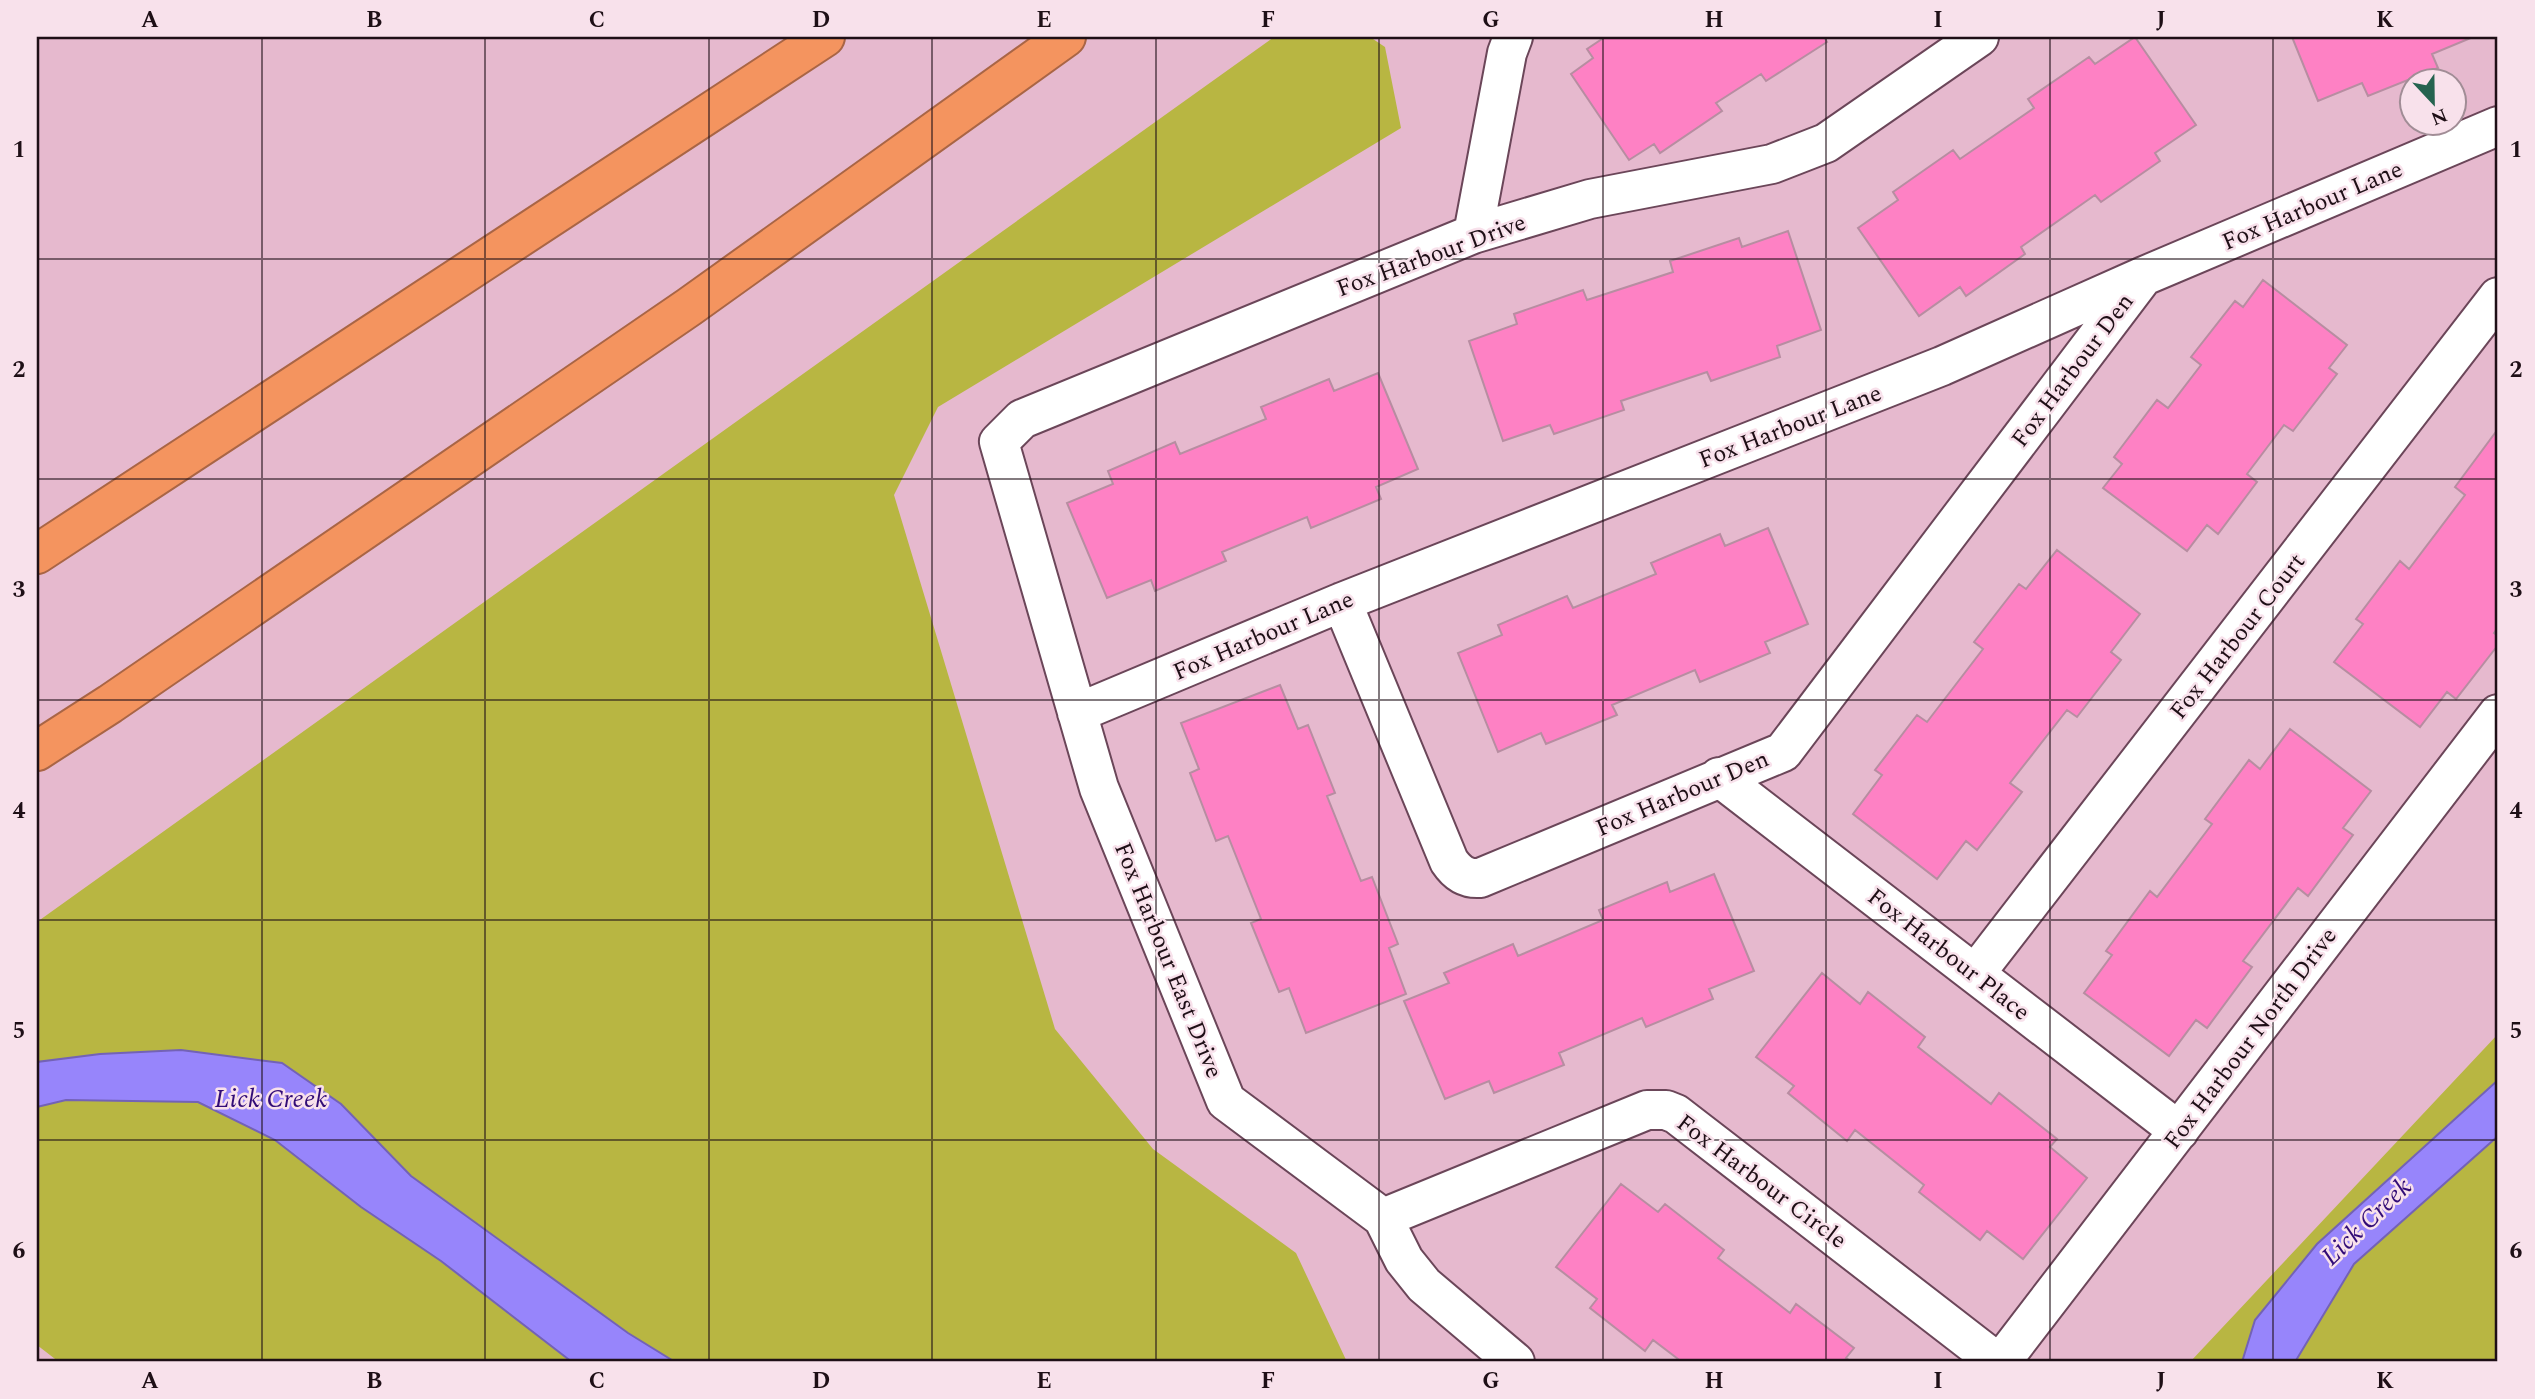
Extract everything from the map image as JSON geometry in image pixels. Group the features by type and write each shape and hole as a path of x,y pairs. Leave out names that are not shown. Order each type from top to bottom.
{"highway":[{"path":"37,554 825,37"},
{"path":"37,751 110,704 689,307 1066,37"},
{"path":"37,766 110,704"}],"street":[{"path":"1474,234 1507,53 1513,37"},
{"name":"Fox Harbour Drive","path":"999,442 1021,419 1474,234 1590,199 1772,164 1826,143 1979,37"},
{"name":"Fox Harbour Lane","path":"1077,713 1342,602 1942,366 2144,276 2498,127"},
{"name":"Fox Harbour Den","path":"1342,602 1449,862 1455,870 1470,879 1480,878 1783,752 2144,276"},
{"name":"Fox Harbour Court","path":"1975,974 2498,297"},
{"name":"Fox Harbour East Drive","path":"999,442 1100,788 1226,1101 1383,1217 1404,1260 1424,1285 1515,1362"},
{"name":"Fox Harbour North Drive","path":"1999,1362 2498,714"},
{"name":"Fox Harbour Place","path":"1719,777 2179,1131"},
{"name":"Fox Harbour Circle","path":"1383,1217 1647,1110 1666,1110 1676,1114 1999,1362"}],"shaded area":[{"path":"1274,37 1370,37 1385,47 1401,128 938,407 894,495 1055,1029 1153,1149 1296,1253 1347,1362 59,1362 37,1345 37,922"},
{"path":"2498,1034 2498,1362 2190,1362"}],"water":[{"name":"Lick Creek","path":"181,1050 282,1063 341,1104 411,1176 628,1333 675,1362 572,1362 441,1261 361,1207 275,1140 198,1102 66,1100 37,1107 37,1062 100,1054"},
{"name":"Lick Creek","path":"2498,1080 2498,1136 2354,1264 2295,1362 2242,1362 2255,1320 2317,1244"}],"building":[{"path":"1605,37 1824,37 1827,42 1766,81 1761,74 1716,103 1722,111 1660,153 1654,144 1629,160 1571,74 1593,58 1587,49"},
{"path":"2135,37 2196,125 2155,153 2160,161 2101,202 2095,195 2021,247 2025,254 1966,296 1960,287 1919,316 1858,228 1898,200 1893,192 1953,150 1960,159 2034,108 2028,99 2089,57 2095,64"},
{"path":"2292,37 2473,37 2432,54 2437,66 2398,66 2398,84 2368,96 2362,83 2318,101"},
{"path":"1788,231 1821,330 1777,346 1780,357 1711,381 1707,372 1621,401 1624,410 1554,434 1550,425 1503,441 1469,341 1517,324 1514,314 1583,290 1587,300 1673,272 1670,261 1739,238 1742,247"},
{"path":"2263,280 2347,345 2329,368 2337,374 2293,431 2284,425 2247,474 2257,482 2218,534 2207,525 2187,551 2103,488 2122,464 2114,457 2157,400 2168,408 2201,365 2191,357 2235,301 2243,307"},
{"path":"1378,373 1418,469 1376,487 1381,499 1311,528 1307,517 1222,552 1226,561 1155,591 1151,580 1107,598 1067,503 1113,484 1108,471 1175,442 1180,454 1266,419 1261,407 1329,379 1334,391"},
{"path":"2498,429 2498,627 2494,633 2498,636 2498,645 2456,699 2447,692 2420,727 2334,662 2363,624 2356,619 2400,561 2409,569 2465,495 2455,487"},
{"path":"1768,528 1808,624 1765,642 1770,653 1700,682 1695,670 1612,705 1617,715 1546,744 1541,733 1498,752 1458,653 1502,635 1498,625 1567,596 1573,608 1656,574 1651,563 1720,534 1725,546"},
{"path":"2057,550 2140,614 2111,652 2121,660 2077,717 2067,710 2010,783 2022,792 1977,850 1966,841 1937,879 1853,814 1882,775 1875,770 1917,715 1927,722 1983,649 1974,642 2019,584 2026,589"},
{"path":"1280,685 1298,729 1308,725 1335,793 1327,796 1361,881 1372,877 1398,944 1389,948 1406,994 1306,1033 1289,988 1279,992 1251,923 1261,919 1228,836 1216,841 1190,773 1199,769 1181,723"},
{"path":"2290,729 2371,791 2343,828 2353,835 2308,896 2298,888 2243,961 2252,967 2207,1028 2196,1020 2169,1056 2084,993 2112,955 2106,951 2150,891 2157,897 2212,824 2205,819 2249,760 2260,769"},
{"path":"1714,874 1754,971 1709,989 1713,999 1646,1027 1642,1018 1559,1053 1564,1065 1494,1093 1489,1081 1445,1099 1404,1001 1449,983 1444,973 1513,944 1518,956 1603,920 1599,910 1667,882 1670,892"},
{"path":"1822,973 1860,1004 1868,992 1925,1037 1918,1047 1991,1104 1999,1093 2057,1139 2050,1147 2087,1178 2023,1259 1987,1231 1980,1240 1919,1192 1924,1185 1855,1130 1847,1141 1788,1093 1794,1086 1756,1057"},
{"path":"1621,1184 1658,1212 1665,1204 1724,1250 1718,1258 1790,1313 1796,1304 1854,1348 1846,1358 1852,1362 1682,1362 1653,1340 1645,1351 1590,1308 1597,1299 1556,1267"}]}
